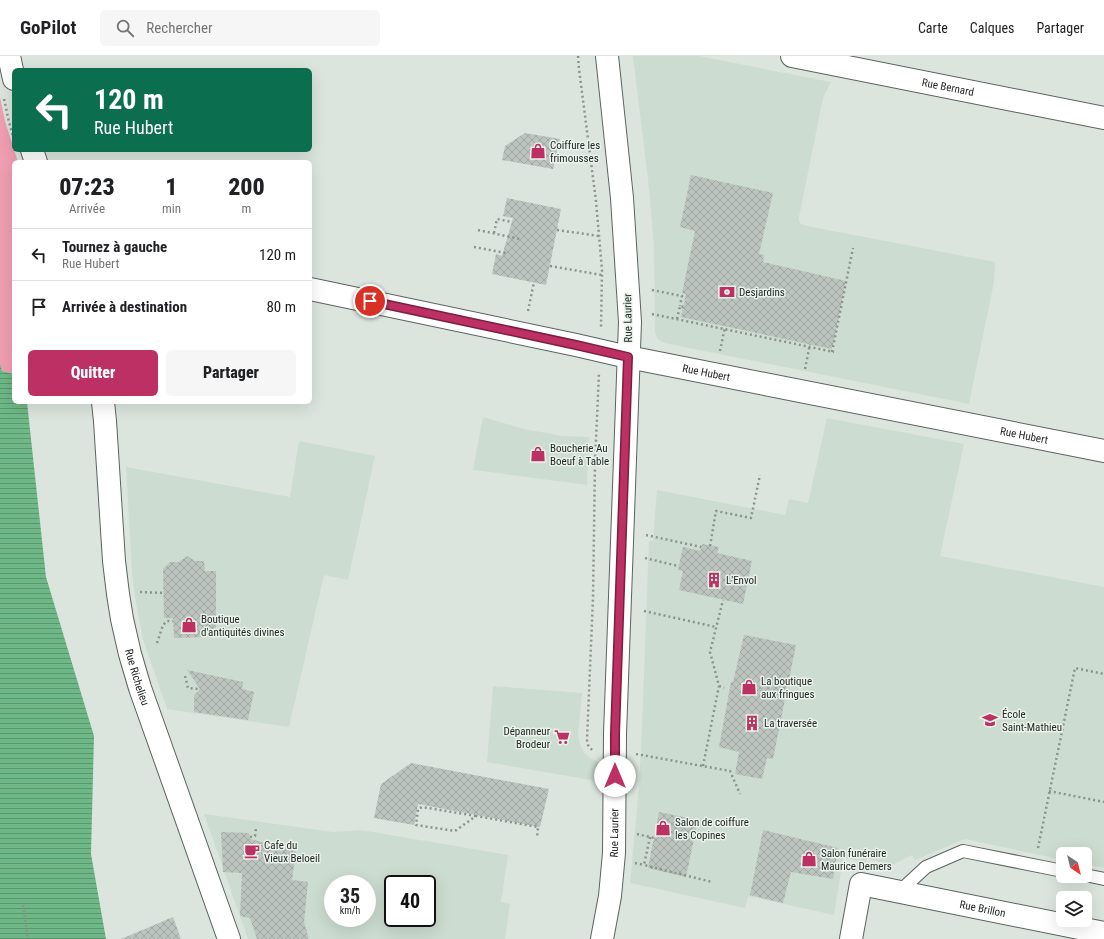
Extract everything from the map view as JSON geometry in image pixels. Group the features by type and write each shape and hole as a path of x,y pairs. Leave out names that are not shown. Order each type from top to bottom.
{"street":[{"path":"8,86 9,56"},
{"name":"Rue Laurier","path":"602,939 610,896 614,853 615,734 630,322 622,198 607,56"},
{"name":"Rue Bernard","path":"792,56 1104,118"},
{"name":"Rue Hubert","path":"312,288 628,357 1104,451"},
{"name":"Rue Richelieu","path":"103,404 106,421 114,561 125,634 140,688 229,939"},
{"name":"Rue Brillon","path":"851,939 861,884 1104,933"}],"lane":[{"path":"900,891 926,867 963,851 1056,870"},
{"path":"1092,876 1104,879"}],"path":[{"path":"578,56 599,236 602,275 602,322"},
{"path":"8,86 9,122 12,132"},
{"path":"556,158 591,163"},
{"path":"494,233 497,219 512,222"},
{"path":"478,230 520,239"},
{"path":"557,230 599,236"},
{"path":"474,247 506,253"},
{"path":"652,314 725,328 833,352 853,248"},
{"path":"550,266 602,275"},
{"path":"527,316 534,282"},
{"path":"652,290 682,296 678,319"},
{"path":"719,356 725,328"},
{"path":"804,373 810,346"},
{"path":"594,752 588,745 587,740 593,598 595,462 599,376"},
{"path":"710,546 716,511 751,518 760,475"},
{"path":"646,535 701,547"},
{"path":"645,558 678,566"},
{"path":"140,592 164,593"},
{"path":"703,766 720,686 710,652 723,600"},
{"path":"644,611 716,626"},
{"path":"157,643 163,625 168,621 173,621"},
{"path":"1037,850 1074,668 1104,674"},
{"path":"185,676 188,688 199,689"},
{"path":"720,686 724,688"},
{"path":"638,754 730,771 740,794"},
{"path":"1049,791 1104,802"},
{"path":"476,816 454,831 416,825 418,809 422,807 452,811 538,827 537,838"},
{"path":"250,837 255,836 256,828"},
{"path":"632,833 654,838"},
{"path":"650,838 644,865 712,882"},
{"path":"23,905 28,939"}],"shaded area":[{"path":"633,56 699,56 831,82 823,98 799,221 801,224 807,226 995,262 994,282 969,404 669,344 660,341 657,338 655,333 654,247 649,188"},
{"path":"0,97 5,121 12,143 12,152 15,152 17,160 12,160 12,374 2,371 0,363"},
{"path":"0,363 2,371 12,374 12,404 27,404 46,577 94,736 91,854 106,939 0,939"},
{"path":"483,417 524,429 562,436 589,437 587,485 473,470"},
{"path":"827,418 964,444 940,556 1104,587 1104,868 1092,865 1092,847 1056,847 1056,858 965,839 915,860 912,855 892,865 867,859 864,871 857,869 858,861 843,858 834,915 748,896 745,908 630,883 641,752 649,541 653,541 657,490 785,515 789,499 808,503"},
{"path":"299,441 375,456 348,580 324,575 289,727 167,709 143,639 134,592 126,467 290,497"},
{"path":"493,686 582,693 578,736 584,753 598,762 597,781 487,762"},
{"path":"204,814 333,832 361,830 508,855 501,902 510,904 505,939 248,939"}],"building":[{"path":"525,133 560,139 553,169 502,160 505,146"},
{"path":"691,175 773,193 759,254 764,255 763,262 846,281 832,349 681,317 686,294 682,293 695,231 680,227"},
{"path":"507,198 561,209 546,285 492,274 496,254 502,256 513,218 503,216"},
{"name":"L'Envol","path":"702,544 719,547 717,553 752,561 743,604 679,590 683,571 678,570 683,547 700,551"},
{"path":"187,556 195,561 204,561 205,571 216,571 216,632 206,632 206,637 174,638 173,618 164,618 163,569 170,562 179,562"},
{"name":"La traversée","path":"744,635 796,645 773,759 767,758 762,779 735,774 739,752 719,747 731,682 733,682"},
{"path":"187,670 243,682 242,689 254,692 248,720 194,712 194,695 200,689"},
{"path":"411,763 549,789 540,827 418,804 414,825 374,818 381,784"},
{"path":"659,812 698,820 686,877 648,868"},
{"path":"763,830 838,848 833,879 791,872 783,903 750,895"},
{"path":"221,832 249,833 250,839 296,851 292,880 308,882 304,922 309,939 257,939 250,918 240,916 242,873 223,872"},
{"path":"173,917 181,939 121,939"}],"place":[{"name":"Coiffure les frimousses","path":"538,151"},
{"name":"Desjardins","path":"727,292"},
{"name":"Boucherie Au Boeuf à Table","path":"538,454"},
{"name":"L'Envol","path":"714,580"},
{"name":"Boutique d'antiquités divines","path":"189,625"},
{"name":"La boutique aux fringues","path":"749,687"},
{"name":"École Saint-Mathieu","path":"990,720"},
{"name":"La traversée","path":"752,723"},
{"name":"Dépanneur Brodeur","path":"562,737"},
{"name":"Salon de coiffure les Copines","path":"663,828"},
{"name":"Cafe du Vieux Beloeil","path":"252,851"},
{"name":"Salon funéraire Maurice Demers","path":"809,859"}],"route":[{"path":"370,301 628,357 615,734 615,776"}]}
